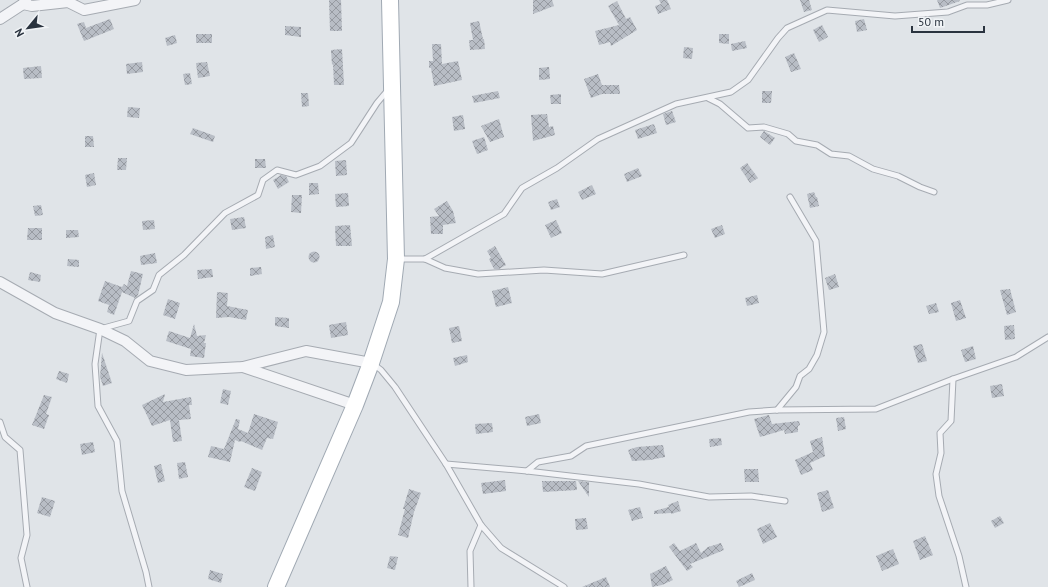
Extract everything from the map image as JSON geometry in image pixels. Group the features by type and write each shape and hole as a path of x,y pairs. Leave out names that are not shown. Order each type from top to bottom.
{"main road":[{"path":"276,587 355,405 371,363 391,302 396,258 390,0"}],"street":[{"path":"0,19 25,2 32,6 68,2 84,10 135,0"},
{"path":"0,282 55,313 100,329 125,341 150,361 186,370 243,368 306,351 371,363"},
{"path":"243,368 355,405"}],"lane":[{"path":"425,258 504,214 522,188 557,168 598,139 676,104 731,92 748,80 778,38 787,28 827,10 895,16 948,12 967,5 986,5 1008,0"},
{"path":"149,587 122,491 117,441 98,406 95,364 100,329 130,321 137,301 153,290 159,275 184,255 225,213 258,195 263,180 277,170 296,175 320,166 350,143 377,103 392,86"},
{"path":"708,98 720,104 748,128 764,128 788,134 796,141 817,145 831,154 849,156 873,169 898,176 934,192"},
{"path":"777,410 796,387 800,376 809,369 817,355 824,332 816,242 790,197"},
{"path":"396,258 425,258 445,268 478,274 544,270 602,274 684,255"},
{"path":"527,472 538,462 571,456 586,446 749,412 777,410 876,409 953,379 1016,357 1048,337"},
{"path":"371,363 382,370 395,387 446,464 481,525 501,548 564,587"},
{"path":"953,379 951,421 940,433 941,453 936,474 939,496 959,556 966,587"},
{"path":"0,422 5,438 20,450 27,535 21,558 27,587"},
{"path":"446,464 639,484 709,497 751,496 785,502"},
{"path":"471,587 470,550 481,525"}],"building":[{"path":"329,0 341,0 342,31 330,31"},
{"path":"533,0 552,0 554,6 533,14"},
{"path":"659,0 667,0 671,9 658,14 655,6 661,4"},
{"path":"800,0 809,0 812,10 804,12"},
{"path":"937,0 959,0 960,1 940,8"},
{"path":"617,1 626,19 630,17 637,30 611,46 610,42 599,45 595,31 619,25 608,6"},
{"path":"110,19 114,29 84,41 77,24 84,22 86,28"},
{"path":"864,19 867,30 857,32 855,21"},
{"path":"479,21 485,49 470,50 469,40 473,40 470,23"},
{"path":"822,25 828,37 819,42 813,30"},
{"path":"285,26 301,27 301,37 285,35"},
{"path":"196,34 212,34 212,43 196,43"},
{"path":"719,34 729,34 729,44 719,43"},
{"path":"175,35 177,43 167,46 165,38"},
{"path":"745,41 747,48 732,51 731,44"},
{"path":"432,44 441,44 442,64 458,61 462,80 434,86 431,68 429,68 429,61 433,61"},
{"path":"684,47 693,48 692,59 683,58"},
{"path":"342,49 344,85 334,85 331,50"},
{"path":"794,53 801,69 791,72 785,57"},
{"path":"142,62 143,72 127,74 126,64"},
{"path":"207,62 210,76 198,78 196,63"},
{"path":"41,66 42,78 24,79 23,68"},
{"path":"549,67 550,79 539,80 539,68"},
{"path":"190,73 192,84 185,85 183,74"},
{"path":"598,74 602,85 619,85 620,94 602,94 591,98 584,79"},
{"path":"498,91 500,98 474,103 472,96"},
{"path":"762,91 772,91 771,103 762,103"},
{"path":"301,93 308,93 309,106 302,107"},
{"path":"561,94 561,104 551,104 550,95"},
{"path":"128,107 140,108 139,118 127,117"},
{"path":"672,111 676,122 666,125 663,114"},
{"path":"547,114 549,127 553,126 555,135 533,141 531,115"},
{"path":"463,115 465,129 454,131 452,117"},
{"path":"499,119 504,137 490,142 481,126"},
{"path":"654,124 657,133 638,139 635,130"},
{"path":"193,128 215,136 213,142 190,134"},
{"path":"764,131 775,138 770,145 760,137"},
{"path":"85,136 93,136 94,147 85,147"},
{"path":"484,137 488,150 477,154 472,141"},
{"path":"118,158 127,158 126,170 117,170"},
{"path":"255,159 265,159 266,168 255,168"},
{"path":"346,160 347,175 336,176 335,161"},
{"path":"747,163 758,178 750,183 740,168"},
{"path":"638,168 642,176 627,182 624,174"},
{"path":"94,173 96,185 87,187 85,175"},
{"path":"281,175 286,176 289,182 278,189 273,180"},
{"path":"309,183 318,183 319,194 309,195"},
{"path":"592,185 596,194 582,200 578,192"},
{"path":"814,192 819,206 810,208 807,194"},
{"path":"348,193 349,206 336,207 335,194"},
{"path":"292,195 302,195 301,213 291,212"},
{"path":"557,199 560,207 551,210 548,202"},
{"path":"447,201 453,211 456,223 443,225 443,234 431,234 430,217 439,216 434,209"},
{"path":"41,205 43,215 35,216 33,206"},
{"path":"244,217 246,228 232,230 230,219"},
{"path":"154,220 155,229 143,230 142,221"},
{"path":"556,220 562,233 551,238 545,225"},
{"path":"350,225 352,246 336,246 335,226"},
{"path":"722,225 725,234 715,238 711,229"},
{"path":"28,228 42,228 42,240 27,240"},
{"path":"66,230 78,230 79,237 66,238"},
{"path":"273,235 275,247 266,249 265,237"},
{"path":"495,246 506,265 499,269 494,269 487,251"},
{"path":"312,252 316,252 318,253 318,261 312,262 309,259 309,255"},
{"path":"155,253 157,263 141,265 140,256"},
{"path":"68,259 79,260 79,267 67,266"},
{"path":"261,267 262,274 250,276 250,268"},
{"path":"212,269 213,277 198,279 197,270"},
{"path":"131,271 143,274 138,295 135,298 122,292 114,315 107,312 109,305 98,301 105,281 122,287 124,284 127,286"},
{"path":"30,272 41,275 40,282 28,280"},
{"path":"835,274 839,287 829,290 825,278"},
{"path":"508,287 512,303 496,307 492,291"},
{"path":"1010,289 1016,312 1007,315 1000,290"},
{"path":"217,292 228,293 227,306 248,310 246,320 229,317 216,318"},
{"path":"757,295 759,303 747,306 745,298"},
{"path":"168,299 180,303 175,319 163,315"},
{"path":"960,300 966,318 956,321 951,303"},
{"path":"936,303 939,312 929,314 926,306"},
{"path":"275,317 289,318 289,328 275,326"},
{"path":"346,322 348,335 331,338 329,325"},
{"path":"194,324 197,336 206,335 204,343 206,343 204,358 190,356 191,349 166,341 169,331 190,338"},
{"path":"1014,325 1015,339 1005,340 1004,326"},
{"path":"459,326 462,341 452,343 449,328"},
{"path":"922,344 927,361 918,363 913,346"},
{"path":"973,346 976,359 965,362 961,350"},
{"path":"102,353 112,383 103,386 100,377"},
{"path":"467,355 468,362 455,366 453,358"},
{"path":"59,371 69,374 67,383 56,379"},
{"path":"1002,384 1004,396 992,398 990,386"},
{"path":"223,389 231,391 228,405 220,403"},
{"path":"165,394 163,402 191,397 192,405 189,405 191,419 179,420 182,441 173,442 170,420 152,426 142,405"},
{"path":"44,395 52,397 46,414 49,415 44,429 32,425"},
{"path":"254,414 278,422 273,439 267,438 262,450 235,440 230,462 208,457 211,446 224,449 236,419 240,420 238,429 248,433"},
{"path":"539,414 541,423 527,426 525,417"},
{"path":"769,415 772,424 799,421 800,425 798,426 798,432 785,434 784,430 760,437 754,419"},
{"path":"844,417 846,429 838,431 836,418"},
{"path":"492,423 493,432 476,434 475,424"},
{"path":"822,437 825,456 810,463 813,470 801,475 795,460 813,452 810,441"},
{"path":"721,438 722,445 710,447 709,439"},
{"path":"93,442 95,452 82,455 80,444"},
{"path":"663,445 665,457 650,460 632,461 628,450 637,447"},
{"path":"185,462 188,477 179,479 177,463"},
{"path":"161,464 165,481 158,483 154,466"},
{"path":"252,468 262,472 255,491 244,487"},
{"path":"744,469 758,469 759,482 745,482"},
{"path":"505,480 506,491 483,494 481,483"},
{"path":"542,481 576,481 577,490 543,492"},
{"path":"578,481 589,482 589,497"},
{"path":"409,489 421,493 414,512 408,538 398,535"},
{"path":"828,490 834,508 822,512 817,493"},
{"path":"42,497 55,501 50,517 37,513"},
{"path":"678,501 681,511 671,514 654,514 654,511 669,507 668,505"},
{"path":"640,507 643,518 632,521 628,510"},
{"path":"1000,516 1004,523 995,528 991,521"},
{"path":"586,518 588,529 576,530 575,519"},
{"path":"770,523 777,537 763,544 757,529"},
{"path":"925,536 933,555 920,560 913,541"},
{"path":"674,543 680,551 696,543 701,553 708,547 721,543 724,550 690,564 693,567 687,571 669,547"},
{"path":"893,549 899,564 882,571 876,556"},
{"path":"390,556 398,557 395,570 387,568"},
{"path":"666,566 673,580 662,585 652,587 650,574"},
{"path":"210,570 223,574 221,583 208,579"},
{"path":"752,573 755,580 739,587 736,581"},
{"path":"606,577 610,587 582,587"}]}
